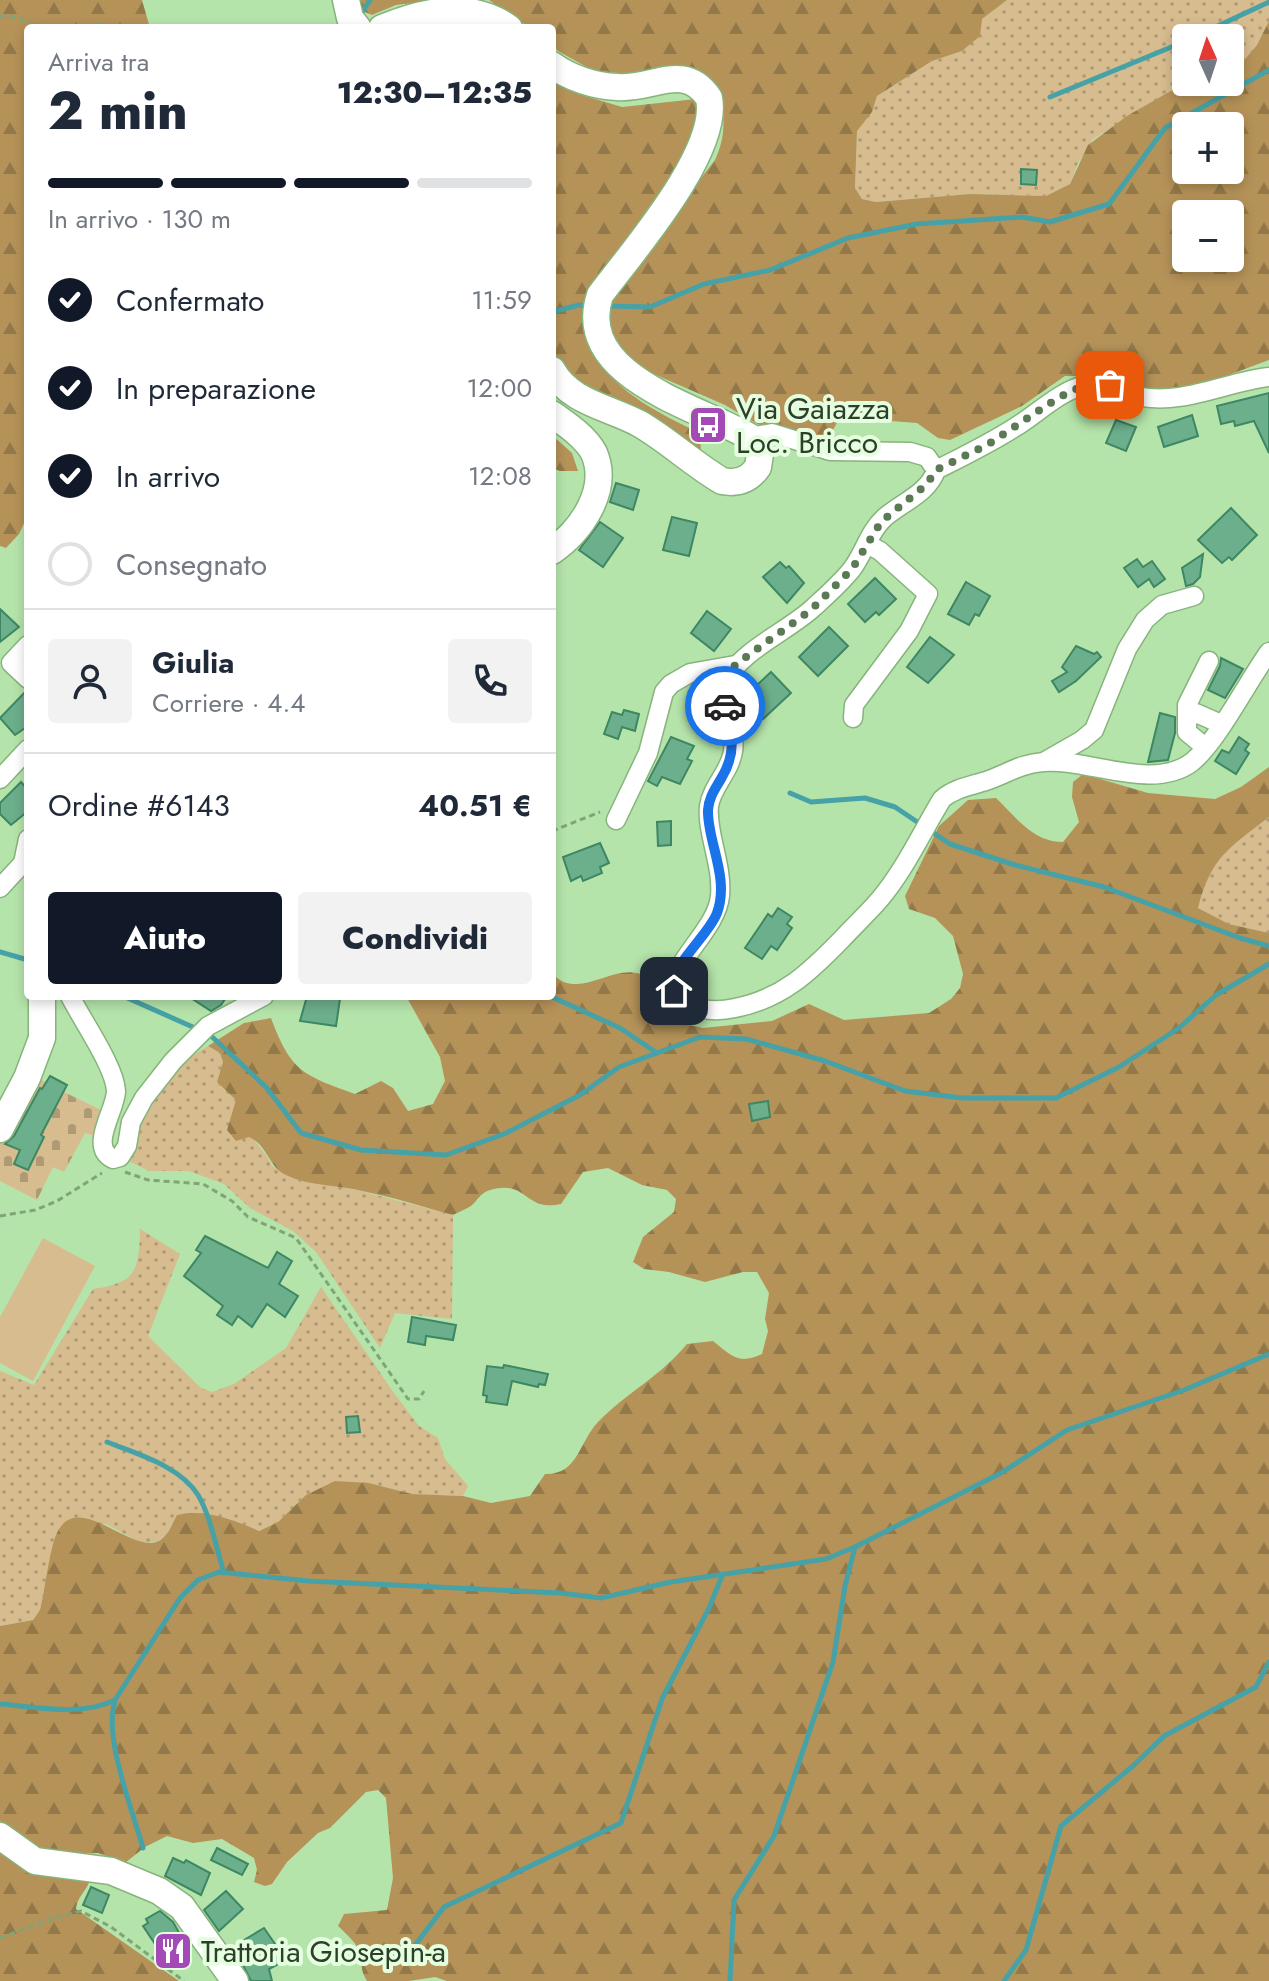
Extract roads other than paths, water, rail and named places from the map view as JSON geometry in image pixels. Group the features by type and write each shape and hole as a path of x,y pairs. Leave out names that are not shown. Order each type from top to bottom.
{"main road":[{"path":"346,0 350,18 355,24"},
{"path":"392,24 434,8 458,7 484,12 503,24"},
{"path":"556,68 565,74 620,88 680,79 694,81 709,98 708,128 686,180 600,295 596,310 606,351 621,370 644,385 750,437 760,454 758,467 744,480 722,481 639,424 584,400 556,377"},
{"path":"556,417 586,441 593,452 598,474 598,491 589,511 566,541 556,548"},
{"path":"0,1129 27,1078 42,1038 42,1000"},
{"path":"0,1836 35,1861 111,1871 159,1891 182,1907 235,1981"}],"street":[{"path":"616,820 648,753 664,692 671,684 690,673 735,665 811,610 852,569 881,522 927,484 936,470 987,445 1058,398 1084,385 1110,385 1136,396 1162,398 1197,395 1269,377"},
{"path":"750,437 772,433 830,451 910,452 927,457 936,470"},
{"path":"853,718 854,705 909,631 928,594 880,551 867,544"},
{"path":"1045,762 1094,730 1127,649 1145,620 1162,605 1194,596"},
{"path":"0,679 21,672 11,663 24,649"},
{"path":"735,665 723,689 733,751 722,778 712,792 708,809 719,877 717,913 681,964 672,983 674,991 688,1004 722,1011 772,998 799,981 880,898 899,873 942,799 953,790 992,779 1010,769 1045,762 1164,774 1191,763 1269,652"},
{"path":"1205,747 1187,732 1187,705 1209,661"},
{"path":"1187,719 1196,713 1221,724"},
{"path":"0,779 24,753"},
{"path":"0,888 24,858"},
{"path":"72,1000 113,1071 116,1096 102,1138 107,1157 113,1159 120,1157 127,1146 131,1122 144,1098 173,1061 208,1026 257,1000"}],"waterway":[{"path":"359,17 370,0"},
{"path":"1222,24 1269,2"},
{"path":"1050,97 1172,47"},
{"path":"608,306 650,307 704,284 770,270 848,238 917,224 1022,217 1050,222 1109,204 1165,128 1269,70"},
{"path":"556,311 579,305 590,306"},
{"path":"790,793 811,802 865,798 895,807 950,844 1015,865 1104,887 1269,946"},
{"path":"0,952 24,959"},
{"path":"209,1034 266,1087 301,1133 361,1150 446,1155 504,1134 580,1095 619,1067 700,1037 746,1039 825,1061 905,1091 962,1098 1056,1098 1119,1067 1179,1028 1216,995 1269,964"},
{"path":"556,999 620,1028 657,1053"},
{"path":"132,1000 195,1028"},
{"path":"0,1704 73,1710 115,1700 180,1598 198,1580 219,1572 308,1581 560,1593 601,1598 671,1582 826,1559 1001,1473 1067,1430 1184,1390 1269,1354"},
{"path":"107,1442 157,1462 190,1485 206,1513 224,1573"},
{"path":"730,1981 734,1900 774,1836 833,1662 845,1586 855,1547"},
{"path":"413,1948 444,1907 621,1823 662,1699 722,1576"},
{"path":"1004,1981 1026,1950 1061,1826 1164,1736 1256,1687 1269,1662"},
{"path":"115,1702 112,1717 116,1754 143,1848"}],"place":[{"name":"Via Gaiazza Loc. Bricco","path":"708,425"},
{"name":"Trattoria Giosepin-a","path":"173,1951"}]}
